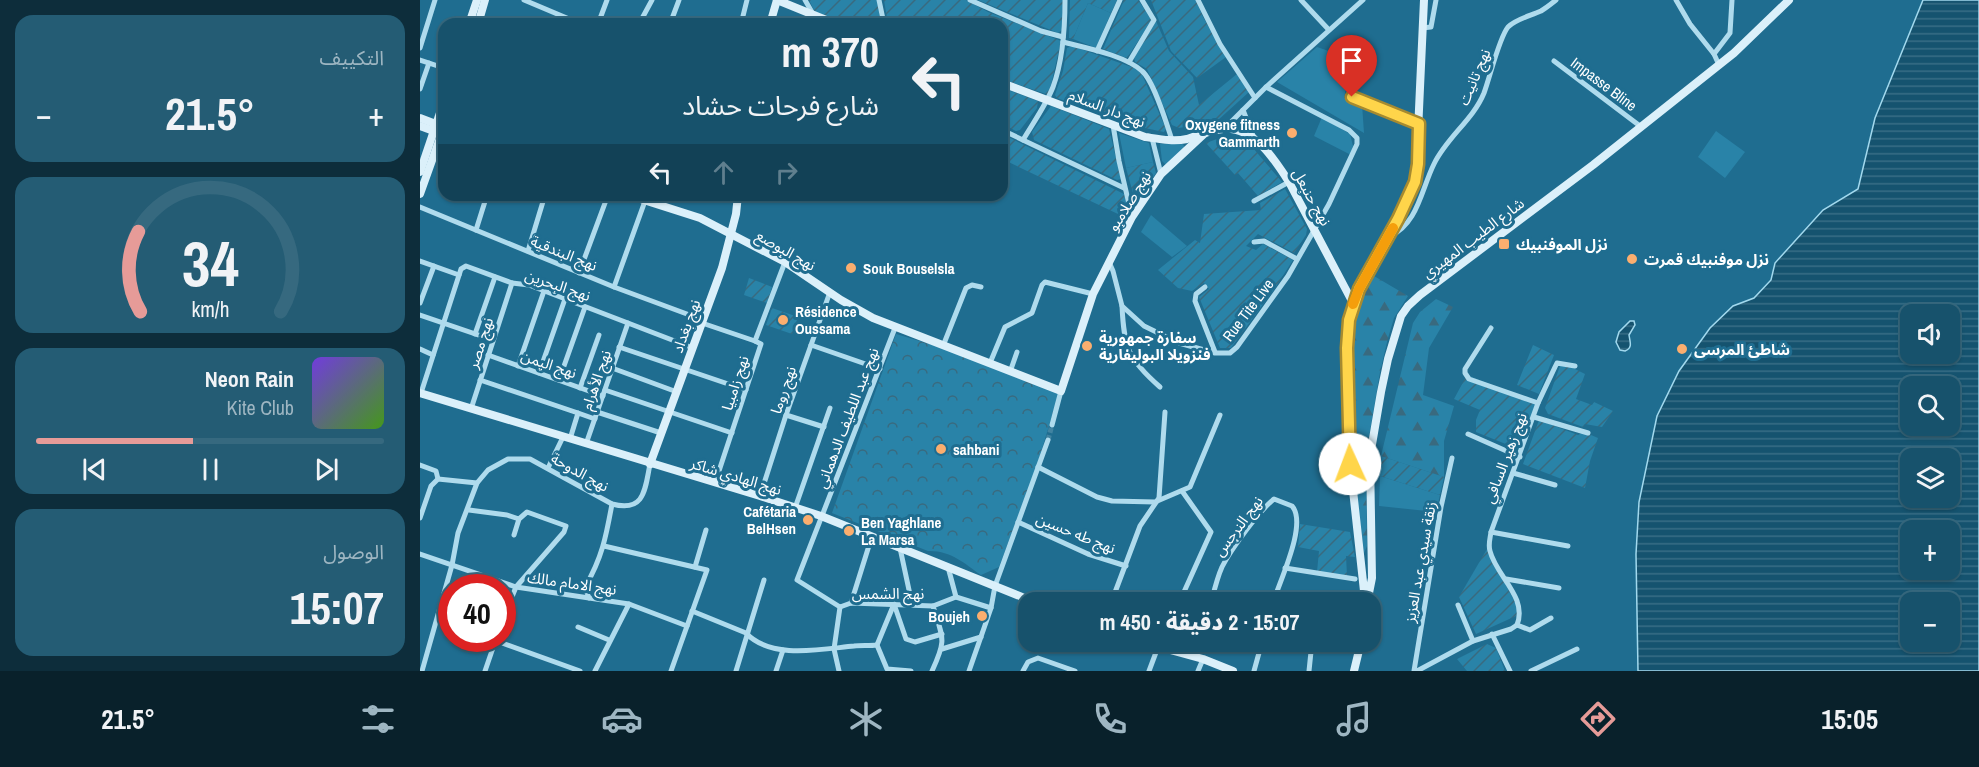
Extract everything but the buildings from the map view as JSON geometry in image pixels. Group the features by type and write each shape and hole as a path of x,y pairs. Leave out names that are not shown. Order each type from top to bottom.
{"street":[{"path":"420,48 435,0"},
{"path":"471,18 477,0"},
{"path":"479,18 485,0"},
{"path":"524,0 567,18"},
{"path":"546,9 548,0"},
{"path":"598,0 606,2 600,18"},
{"path":"642,18 652,0"},
{"path":"672,18 679,0"},
{"path":"742,18 747,0"},
{"path":"805,0 814,16"},
{"path":"879,0 883,18"},
{"path":"970,0 1063,40 1129,62 1146,75 1172,140"},
{"path":"1023,140 1046,99 1059,69 1065,0"},
{"path":"1097,51 1120,0"},
{"path":"1129,62 1154,20 1142,0"},
{"path":"1198,0 1220,44 1255,98"},
{"path":"1301,0 1329,30"},
{"path":"1224,129 1266,87 1363,0"},
{"path":"1365,592 1350,464 1347,333 1353,303 1415,182 1418,164 1424,0"},
{"path":"1422,28 1431,27 1436,0"},
{"name":"نهج تانيت","path":"1388,237 1396,233 1408,221 1422,198 1433,165 1476,110 1506,31 1517,21 1543,10 1556,0"},
{"path":"1676,0 1690,24 1714,54 1719,65"},
{"path":"1714,54 1730,33 1732,0"},
{"name":"شارع الطيب المهيري","path":"1369,592 1372,578 1370,456 1388,359 1404,310 1420,295 1593,165 1719,65 1789,0"},
{"path":"772,18 779,1 820,18"},
{"path":"420,60 438,66"},
{"name":"Impasse Bline","path":"1554,61 1640,126"},
{"path":"420,89 429,63"},
{"name":"نهج دار السلام","path":"1008,86 1152,138 1186,139 1205,133"},
{"name":"Rue Tite Live","path":"1122,306 1144,326 1156,333 1179,343 1215,353 1230,353 1276,295 1343,178 1357,144 1357,138 1348,129 1266,87"},
{"path":"1352,97 1419,124"},
{"path":"1243,110 1254,138"},
{"path":"420,118 438,127"},
{"path":"1113,125 1124,188 1132,217"},
{"path":"420,126 438,129"},
{"path":"1205,133 1224,129 1238,130 1254,138"},
{"path":"1008,133 1124,188"},
{"name":"نهج صلامبو","path":"1052,425 1093,294 1108,261 1132,217 1161,174 1205,133"},
{"path":"420,172 438,135"},
{"path":"420,194 438,138"},
{"path":"1152,138 1161,174"},
{"name":"نهج حنبعل","path":"1254,138 1279,167 1289,183 1353,303"},
{"path":"1254,201 1289,183"},
{"path":"476,230 485,201"},
{"path":"528,251 543,201"},
{"path":"579,273 606,201"},
{"path":"614,287 645,201"},
{"name":"نهج البوصع","path":"645,201 681,211 731,234 785,262 860,311 895,328 1061,391"},
{"name":"نهج بغداد","path":"650,464 693,348 699,320 722,268 737,201"},
{"name":"نهج البندقية","path":"420,207 579,273 755,341"},
{"path":"1254,242 1264,241 1297,259"},
{"name":"نهج البحرين","path":"420,261 459,275 466,266 512,284 526,284 693,348"},
{"path":"1108,261 1113,271 1122,306 1124,335 1130,353 1139,368 1160,387"},
{"name":"نهج زامبيا","path":"715,483 761,344 755,341 785,262"},
{"path":"420,303 434,266"},
{"path":"420,393 459,275"},
{"path":"475,334 495,277"},
{"path":"990,363 1003,330 1032,313 1042,285 1046,282 1093,294"},
{"name":"نهج مصر","path":"471,409 512,284"},
{"path":"943,346 966,288 972,285 981,287"},
{"path":"1205,287 1196,294 1195,301 1215,353"},
{"path":"518,366 544,291"},
{"name":"نهج روما","path":"760,496 830,292"},
{"path":"539,373 565,299"},
{"path":"559,380 585,307"},
{"path":"420,315 493,340"},
{"name":"نهج الأهرام","path":"586,444 628,323"},
{"name":"نهج عبد اللطيف الدهماني","path":"840,607 797,580 895,328"},
{"path":"1491,328 1465,369 1466,376 1538,403"},
{"path":"580,388 599,335"},
{"path":"811,345 880,369"},
{"path":"619,347 746,390"},
{"path":"420,350 433,355"},
{"path":"1010,372 1017,352"},
{"name":"نهج اليمن","path":"488,355 580,388 669,412 732,433"},
{"name":"نهج زهير السافي","path":"1517,625 1520,611 1506,579 1490,554 1491,532 1538,403 1557,363 1575,366"},
{"path":"612,368 677,392"},
{"path":"480,380 595,419"},
{"name":"نهج الهادي شاكر","path":"420,393 821,516 1018,595"},
{"path":"795,508 830,408"},
{"path":"597,412 661,433"},
{"path":"1115,592 1140,526 1159,498 1165,412"},
{"path":"548,468 578,413"},
{"path":"786,415 824,427"},
{"path":"1038,467 1106,500 1155,502 1191,485 1220,415"},
{"path":"1534,417 1588,433"},
{"path":"1468,434 1520,457"},
{"path":"969,671 991,608 995,586 1048,440"},
{"name":"زنقة سيدي عبد العزيز","path":"1415,671 1441,507 1452,458"},
{"name":"نهج الدوحة","path":"477,483 488,470 508,459 530,459 612,504 629,506 642,498 650,464"},
{"path":"420,465 436,471 438,479"},
{"path":"1513,473 1555,485"},
{"path":"432,671 423,669 452,566 458,533 469,510 477,483 438,479"},
{"path":"420,518 431,486 438,479"},
{"path":"1182,491 1211,532 1184,592"},
{"name":"نهج النرجس","path":"1214,592 1227,558 1265,506 1274,499 1292,506 1298,517 1293,546 1285,568"},
{"path":"589,598 585,587 604,546 612,504"},
{"path":"469,510 507,515 519,519"},
{"path":"514,535 519,519 527,512 566,526 564,532 516,587"},
{"name":"نهج طه حسين","path":"1018,522 1088,554 1126,566"},
{"path":"694,567 706,530"},
{"path":"1491,532 1568,546"},
{"path":"851,603 872,536"},
{"path":"604,546 707,570 671,671"},
{"path":"1362,566 1372,547"},
{"path":"900,548 912,604"},
{"name":"نهج الامام مالك","path":"420,554 476,574"},
{"path":"948,567 956,597"},
{"path":"1277,592 1285,568 1355,579"},
{"path":"736,671 764,579"},
{"path":"1506,579 1559,588"},
{"name":"نهج الامام مالك","path":"516,587 629,604 687,626"},
{"path":"933,606 956,597 991,608"},
{"name":"نهج الشمس","path":"839,671 834,649 840,607 851,603 933,606 942,634 942,649 932,671"},
{"path":"595,671 629,604"},
{"path":"894,604 906,639 909,641 915,642 942,634"},
{"path":"894,604 877,645 887,669 911,671"},
{"path":"1458,605 1473,641"},
{"path":"692,611 746,633 752,639 783,650 877,645"},
{"path":"1415,671 1473,641 1517,625 1530,630 1551,618"},
{"path":"578,627 609,640"},
{"path":"1492,634 1510,671"},
{"path":"942,649 981,637"},
{"path":"516,647 580,671"},
{"path":"776,671 783,650"},
{"path":"1531,671 1577,650"},
{"path":"485,671 490,652"},
{"path":"1149,671 1159,652"},
{"path":"1182,652 1233,671"},
{"path":"1198,652 1198,671"},
{"path":"1254,671 1259,652"},
{"path":"1309,671 1311,652"},
{"path":"1354,671 1359,652"},
{"path":"1023,671 1028,662 1038,658 1075,671"}],"green space":[{"path":"809,0 877,0 880,18 828,18 816,14"},
{"path":"884,0 966,0 1003,18 887,18"},
{"path":"978,0 1063,0 1062,30 1058,33"},
{"path":"1070,0 1117,0 1111,13 1088,3 1073,39 1069,38"},
{"path":"1124,0 1138,0 1152,20 1127,58 1103,49"},
{"path":"1151,0 1196,0 1226,57 1197,78 1171,51"},
{"path":"1088,3 1111,13 1096,48 1073,39"},
{"path":"1008,20 1061,41 1049,94 1008,81"},
{"path":"1156,21 1169,51 1193,77 1199,105 1237,74 1249,92 1217,121 1179,128 1172,125 1147,69 1135,62 1134,57"},
{"path":"1072,46 1140,70 1166,129 1164,132 1140,127 1057,98 1055,95 1063,71 1067,48"},
{"path":"1317,47 1352,59 1344,98 1362,104 1364,133 1277,82"},
{"path":"1008,90 1038,101 1037,108 1020,130 1016,131 1008,127"},
{"path":"1051,106 1109,129 1121,179 1117,180 1034,140 1032,132"},
{"path":"1322,117 1350,134 1353,146 1351,155 1314,136"},
{"path":"1716,131 1745,152 1725,178 1698,157"},
{"path":"1119,133 1149,143 1153,162 1126,168"},
{"path":"1008,137 1124,194 1130,217 1118,214 1008,162"},
{"path":"1232,137 1247,141 1282,182 1258,196 1238,173 1235,175 1206,143"},
{"path":"1160,144 1183,144 1185,148 1166,165 1162,161"},
{"path":"1153,162 1156,173 1136,204 1126,168"},
{"path":"1285,189 1307,229 1306,235 1294,253 1258,234 1246,246 1256,250 1263,244 1293,260 1231,348 1220,348 1199,297 1209,289 1204,283 1192,291 1178,288 1158,270 1195,240 1200,243 1204,214 1261,210 1260,203"},
{"path":"1151,215 1187,246 1172,257 1141,232"},
{"path":"1374,276 1408,296 1394,318 1380,372 1366,455 1367,546 1364,553 1353,467 1353,334 1360,304"},
{"path":"749,278 772,287 767,303 744,295"},
{"path":"1436,299 1453,307 1429,348 1423,395 1454,406 1444,441 1444,477 1381,456 1413,323 1420,312"},
{"path":"772,308 798,317 792,334 766,325"},
{"path":"896,334 943,348 1059,393 1037,465 999,567 981,575 950,555 928,551 832,513"},
{"path":"1533,345 1554,355 1539,394 1517,385"},
{"path":"1565,364 1585,374 1576,399 1592,405 1594,402 1613,411 1602,427 1585,424 1583,427 1548,414 1545,408 1560,366"},
{"path":"1467,375 1536,403 1518,449 1476,432 1476,420 1480,410 1454,399"},
{"path":"1539,420 1578,435 1584,432 1598,438 1590,461 1585,488 1523,464"},
{"path":"1381,456 1444,477 1440,495 1380,476"},
{"path":"1380,476 1440,495 1436,512 1379,506"},
{"path":"1300,524 1350,532 1355,557 1346,556 1347,576 1317,572 1319,551 1298,547"},
{"path":"1487,549 1518,608 1516,616 1476,634 1459,597"},
{"path":"1487,644 1496,648 1505,671 1467,671 1457,659"}],"shaded area":[{"path":"1923,0 1979,0 1979,671 1638,671 1636,554 1639,502 1657,416 1679,371 1710,328 1733,306 1754,298 1771,280 1775,263 1823,210 1858,189 1875,118"},
{"path":"1630,321 1634,321 1635,325 1629,335 1630,346 1628,350 1620,350 1616,342 1619,332"}],"tunnel":[{"path":"1048,440 1052,425"}],"slow traffic":[{"path":"1353,304 1393,228"}],"place":[{"name":"Oxygene fitness Gammarth","path":"1292,133"},
{"name":"نزل الموفنبيك","path":"1504,244"},
{"name":"نزل موفنبيك قمرت","path":"1632,259"},
{"name":"Souk Bouselsla","path":"851,268"},
{"name":"Résidence Oussama","path":"783,320"},
{"name":"سفارة جمهورية فنزويلا البوليفارية","path":"1087,346"},
{"name":"شاطئ المرسى","path":"1682,349"},
{"name":"sahbani","path":"941,449"},
{"name":"Cafétaria BelHsen","path":"808,520"},
{"name":"Ben Yaghlane La Marsa","path":"849,531"},
{"name":"Boujeh","path":"982,616"}],"route":[{"path":"1350,464 1347,348 1349,320 1359,289 1398,219 1415,182 1419,124 1352,97"}]}
